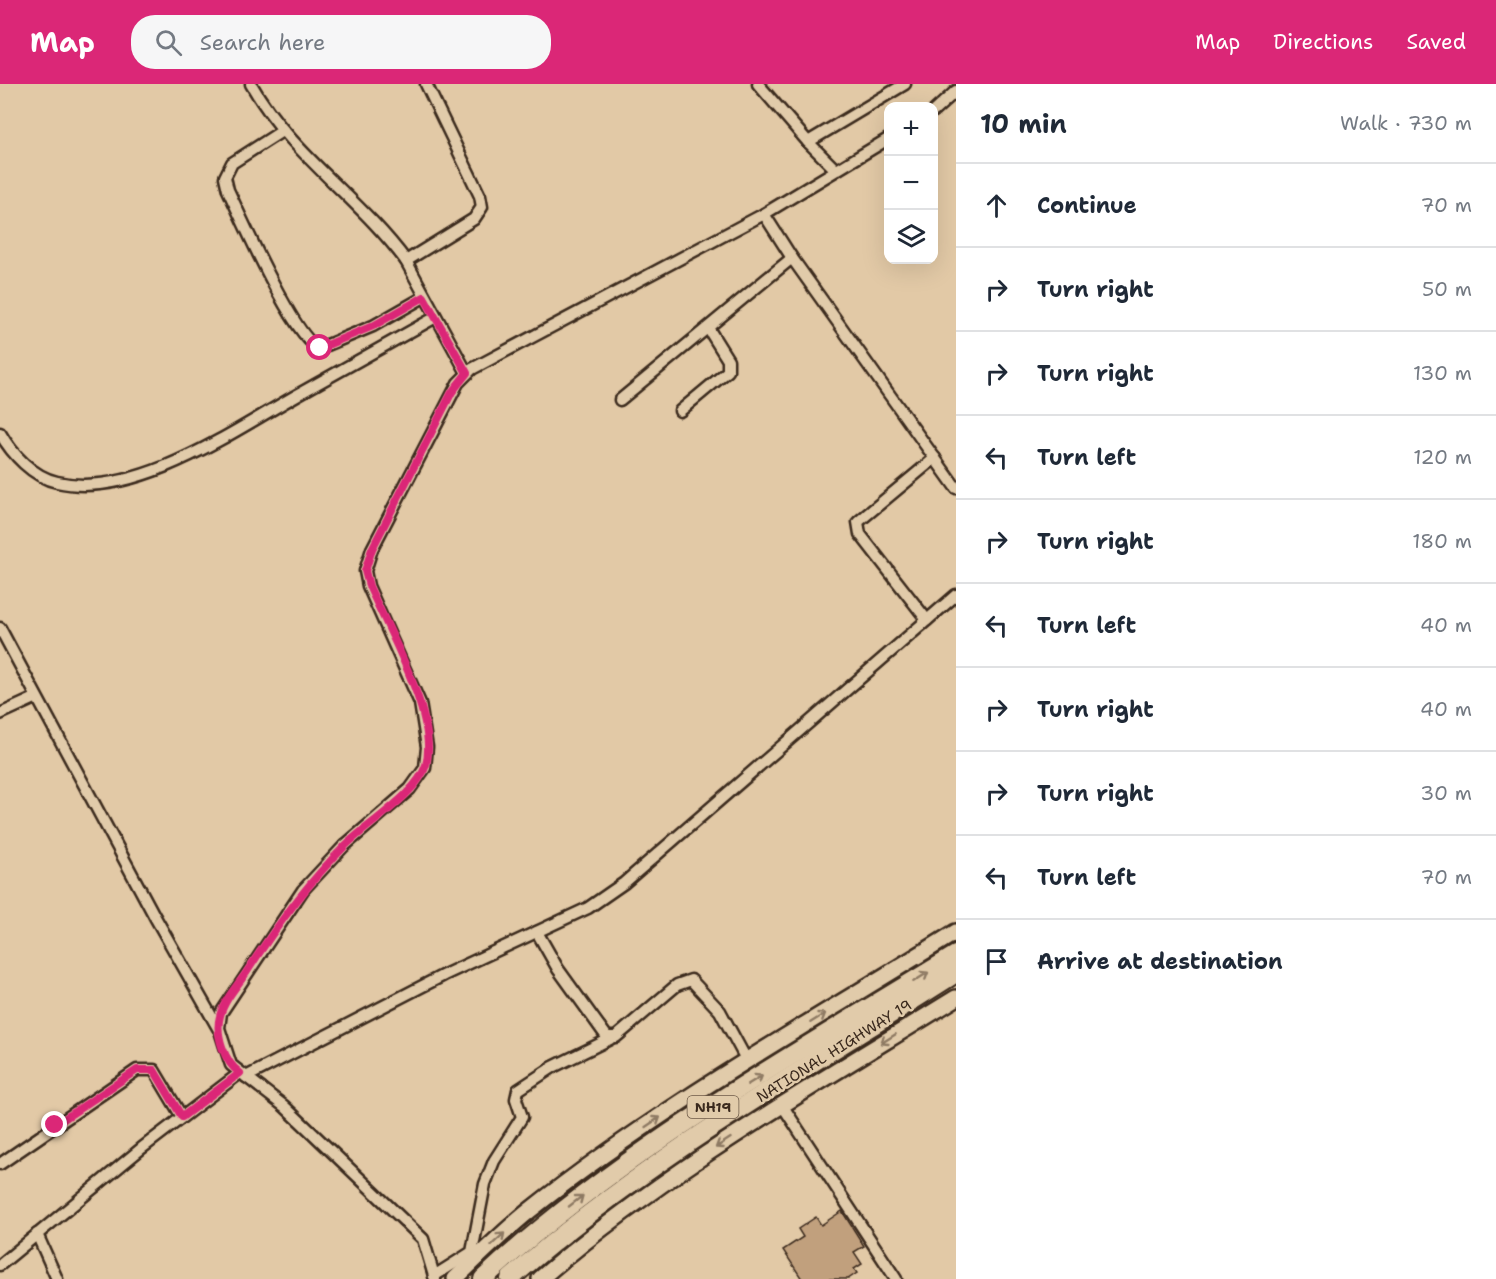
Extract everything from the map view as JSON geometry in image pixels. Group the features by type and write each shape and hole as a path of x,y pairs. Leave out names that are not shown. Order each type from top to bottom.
{"highway":[{"name":"NH19","path":"483,1279 551,1220 633,1159 956,955"},
{"name":"NATIONAL HIGHWAY 19","path":"510,1279 563,1232 663,1160 956,973"}],"main road":[{"path":"455,1279 544,1200 625,1141 747,1061 956,932"},
{"path":"540,1279 617,1215 782,1105 956,998"}],"street":[{"path":"251,84 282,131 319,172 374,220 406,261 467,373"},
{"path":"406,261 474,219 482,207 480,196 426,84"},
{"path":"758,84 808,142 836,170"},
{"path":"808,142 905,84"},
{"path":"938,107 956,91"},
{"path":"282,131 232,164 225,177 228,190 286,307 310,343 320,348 363,331 424,297"},
{"path":"219,1028 225,1005 303,890 344,846 410,789 425,768 427,747 420,703 369,586 365,571 387,518 452,392 467,373 764,214 884,141"},
{"path":"764,214 792,258 956,488"},
{"path":"620,400 792,258"},
{"path":"0,433 24,464 47,479 79,485 117,481 172,462 217,440 436,317"},
{"path":"680,411 729,371 728,360 708,327"},
{"path":"927,620 860,534 858,522 861,517 934,458"},
{"path":"0,1265 182,1117 243,1075 444,975 588,908 614,891 956,595"},
{"path":"0,628 35,698 154,917 219,1028 227,1059 243,1075 284,1106 423,1239 434,1278 467,1257 476,1245 485,1184 494,1161 522,1117 516,1099 518,1090 541,1073 610,1039 635,1023 677,985 691,980 720,1011 747,1061"},
{"path":"0,714 35,698"},
{"path":"537,932 558,969 604,1035 610,1039"},
{"path":"0,1164 137,1070 154,1070 182,1117"},
{"path":"782,1105 896,1279"},
{"path":"37,1234 57,1279"}],"building":[{"path":"842,1211 864,1246 854,1252 862,1264 854,1269 857,1273 848,1279 802,1279 783,1250 803,1237 798,1229 816,1217 821,1225"}],"route":[{"path":"55,1125 137,1070 146,1068 154,1070 182,1117 240,1073 227,1059 219,1028 219,1020 225,1005 303,890 344,846 410,789 425,768 427,747 420,703 365,578 365,571 372,549 387,518 452,392 467,373 424,297 363,331 320,348"}]}
